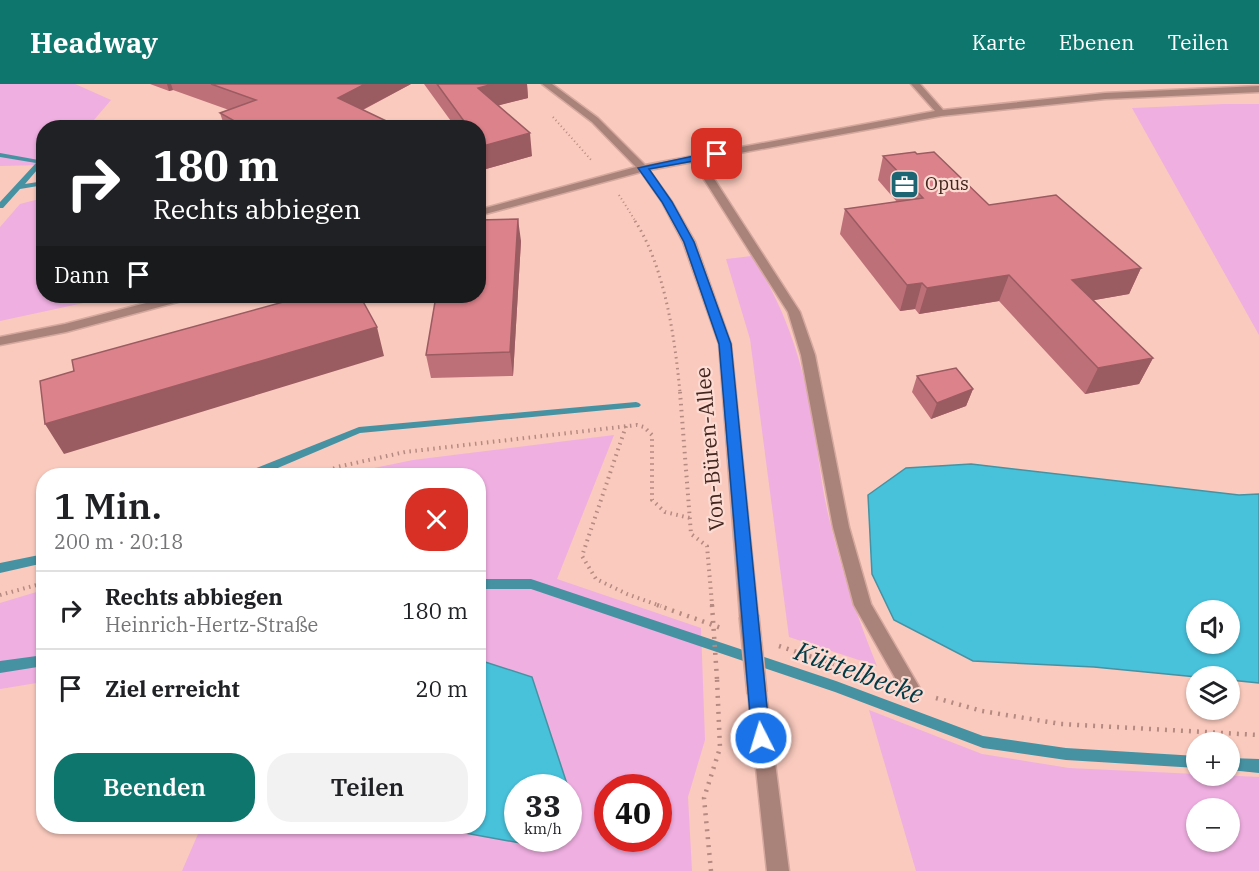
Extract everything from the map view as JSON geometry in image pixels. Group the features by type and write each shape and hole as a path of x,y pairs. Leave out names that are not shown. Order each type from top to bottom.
{"street":[{"name":"Von-Büren-Allee","path":"546,84 595,120 643,168 667,202 689,242 725,344 749,615 778,871"},
{"path":"915,84 941,113"},
{"path":"486,211 643,168 941,113 1105,96 1255,87"},
{"path":"696,158 794,312 808,355 841,527 862,605 912,691"},
{"path":"0,341 66,328 159,303"}],"path":[{"path":"547,110 607,177 647,239 674,333 691,534 707,546 712,604 720,748 704,798 711,871"},
{"path":"335,468 405,452 626,426 644,427 651,435 652,500 665,512 690,518"},
{"path":"0,595 36,585"}],"shaded area":[{"path":"0,84 75,84 111,100 94,120 36,120 36,165 0,166"},
{"path":"1259,104 1259,335 1132,108"},
{"path":"36,200 36,303 84,303 0,321 0,227 20,204"},
{"path":"752,256 786,321 798,355 810,407 826,506 851,595 877,666 789,637 750,339 726,259"},
{"path":"614,435 557,579 701,628 705,740 688,797 692,871 182,871 198,834 486,834 486,468 374,468 413,460"},
{"path":"36,592 36,683 0,689 0,603"},
{"path":"869,710 982,754 1069,768 1186,774 1186,786 1240,786 1240,776 1259,777 1259,871 916,871"}],"water":[{"path":"971,464 1239,495 1259,494 1259,683 1240,681 1240,666 1186,666 1186,676 1094,667 973,661 894,620 872,574 868,495 906,468"},
{"path":"486,662 532,677 564,774 504,774 504,840 470,834 486,834"}],"building":[{"path":"211,84 365,84 338,98 384,120 233,120 220,113 256,100"},
{"path":"437,84 493,84 478,88 530,133 486,145 486,120 463,120"},
{"path":"915,152 917,154 934,152 989,205 1056,195 1141,268 1072,280 1153,358 1098,368 1009,275 927,288 922,283 907,285 845,209 923,198 883,156"},
{"path":"518,219 510,352 426,355 435,303 486,303 486,220"},
{"path":"280,303 364,303 377,327 45,424 40,381 74,371 72,360"},
{"path":"956,368 973,389 937,403 917,376"}],"waterway":[{"path":"0,155 36,161"},
{"path":"18,187 36,167"},
{"path":"18,187 36,184"},
{"path":"0,206 18,187"},
{"path":"267,468 359,430 636,405"},
{"path":"0,568 36,560"},
{"name":"Küttelbecke","path":"486,584 531,584 836,687 983,742 1066,754 1186,761"},
{"name":"Küttelbecke","path":"0,667 36,661"},
{"name":"Küttelbecke","path":"1240,765 1259,766"}],"place":[{"name":"Opus","path":"904,184"}],"route":[{"path":"717,154 643,168 667,202 689,242 725,344 761,738"}]}
